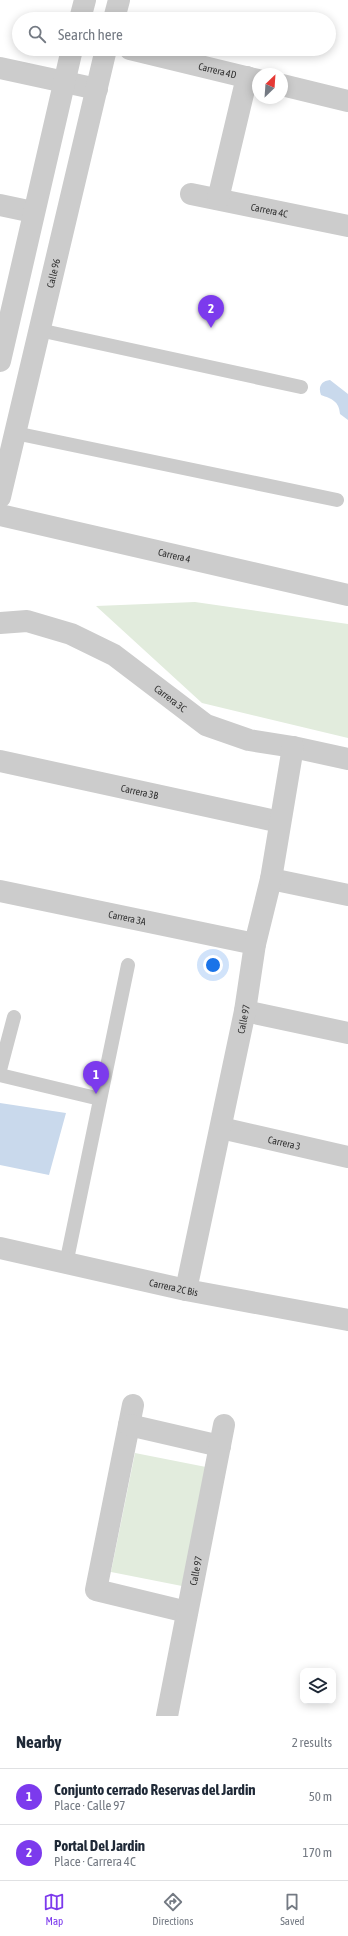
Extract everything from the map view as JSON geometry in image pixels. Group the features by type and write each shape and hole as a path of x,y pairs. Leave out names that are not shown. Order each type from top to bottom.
{"street":[{"path":"82,12 85,0"},
{"path":"116,12 119,0"},
{"path":"1,355 70,56"},
{"name":"Calle 96","path":"0,497 104,56"},
{"name":"Carrera 4D","path":"160,56 252,78"},
{"path":"0,68 97,89"},
{"path":"218,199 252,81"},
{"path":"288,86 348,101"},
{"name":"Carrera 4C","path":"191,194 348,226"},
{"path":"0,205 33,212"},
{"name":"Carrera 4","path":"0,515 348,595"},
{"name":"Carrera 3C","path":"0,623 26,622 71,634 114,655 206,724 249,740 293,747 348,759"},
{"name":"Calle 97","path":"186,1290 245,1011 255,944 271,879 293,747"},
{"name":"Carrera 3B","path":"0,762 280,822"},
{"path":"271,879 348,895"},
{"name":"Carrera 3A","path":"0,891 255,944"},
{"path":"245,1011 348,1033"},
{"name":"Carrera 3","path":"221,1128 348,1157"},
{"name":"Carrera 2C Bis","path":"0,1248 186,1290 348,1320"},
{"name":"Calle 97","path":"167,1716 222,1435 131,1415 96,1590 187,1612"}],"lane":[{"path":"39,330 301,387"},
{"path":"15,433 338,500"},
{"path":"66,1264 128,965"},
{"path":"0,1070 14,1017"},
{"path":"0,1075 100,1099"}],"green space":[{"path":"195,602 348,624 348,738 202,703 96,606"},
{"path":"135,1453 206,1467 182,1586 111,1572"}],"water":[{"path":"330,380 348,394 348,420 340,414 338,406 334,401 321,395 320,387 322,383"},
{"path":"0,1103 66,1113 49,1175 0,1165"}],"place":[{"name":"Portal Del Jardin","path":"211,328"},
{"name":"Conjunto cerrado Reservas del Jardin","path":"96,1094"}]}
